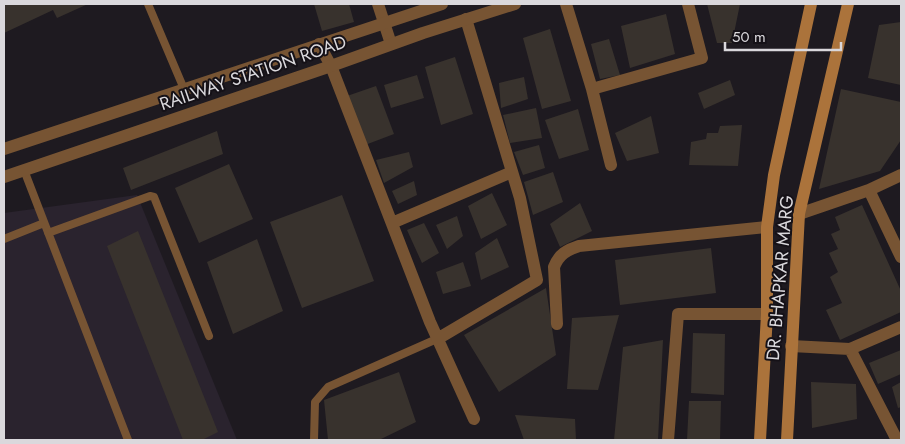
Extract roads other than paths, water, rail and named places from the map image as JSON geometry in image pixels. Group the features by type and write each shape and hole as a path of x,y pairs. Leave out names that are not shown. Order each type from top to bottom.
{"main road":[{"name":"DR. BHAPKAR MARG","path":"760,440 767,314 767,227 774,175 811,4"},
{"name":"DR. BHAPKAR MARG","path":"787,440 800,214 848,4"}],"street":[{"path":"378,4 391,44"},
{"name":"RAILWAY STATION ROAD","path":"4,149 442,4"},
{"name":"RAILWAY STATION ROAD","path":"4,177 391,44 515,4"},
{"path":"566,4 592,89 611,165"},
{"path":"592,89 702,58 688,4"},
{"path":"439,338 537,280 520,198 466,19"},
{"path":"319,44 331,66 430,322 439,338 474,419"},
{"path":"392,223 512,172"},
{"path":"800,214 869,190 901,175"},
{"path":"869,190 901,257"},
{"path":"557,324 554,267 557,260 566,250 579,246 767,227"},
{"path":"668,440 678,314 767,314"},
{"path":"791,346 850,349 901,327"},
{"path":"850,349 897,440"}],"lane":[{"path":"148,4 184,89"},
{"path":"24,170 128,440"},
{"path":"48,233 150,196 154,197 209,336"},
{"path":"4,239 44,223"},
{"path":"314,440 315,402 328,387 439,338"}]}
